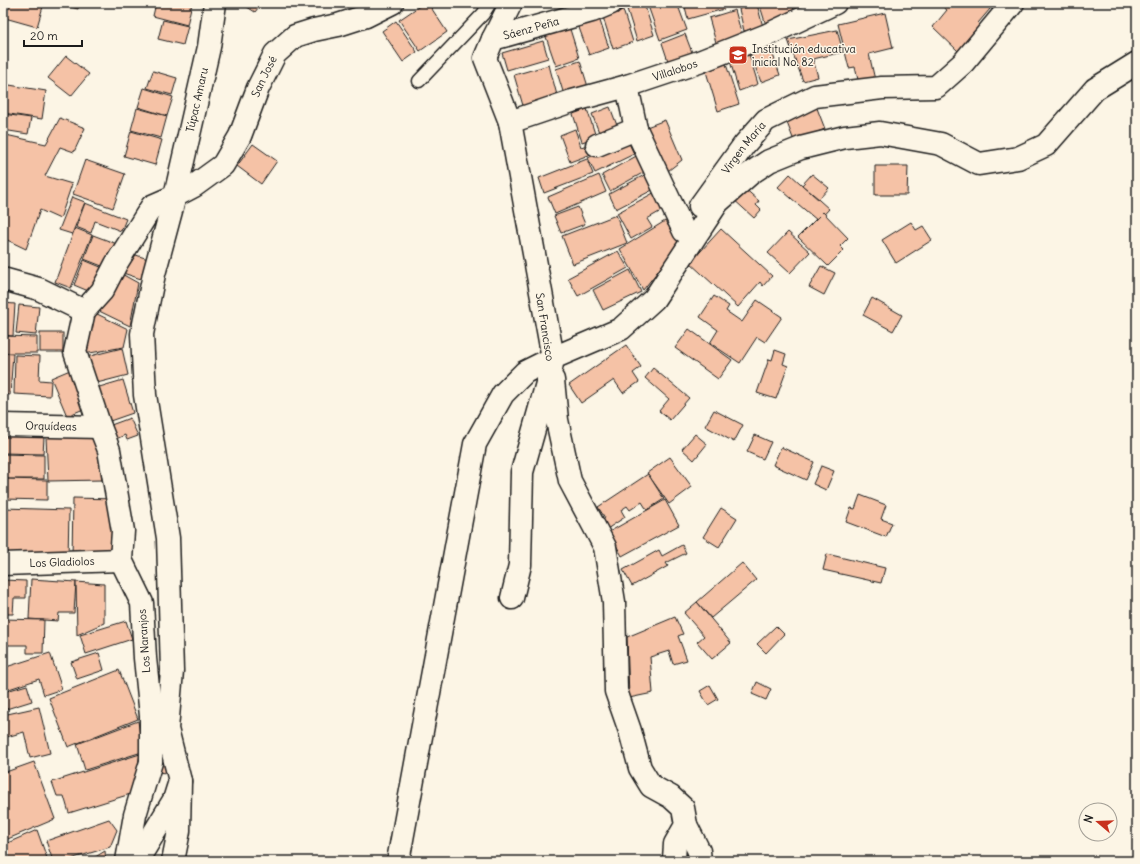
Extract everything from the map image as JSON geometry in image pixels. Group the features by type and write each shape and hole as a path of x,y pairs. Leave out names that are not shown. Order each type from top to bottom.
{"street":[{"name":"Túpac Amaru","path":"173,861 179,831 180,781 167,729 172,671 168,538 145,395 142,334 154,274 175,196 209,47 215,3"},
{"name":"San José","path":"84,311 102,291 116,264 152,206 194,186 223,165 240,136 258,88 275,54 295,36 366,16 392,3"},
{"path":"489,49 511,3"},
{"name":"Sáenz Peña","path":"489,49 611,3"},
{"name":"Villalobos","path":"510,122 572,101 627,86 706,60 767,35 835,3"},
{"name":"Virgen María","path":"398,861 475,444 503,394 525,372 552,363 621,330 654,299 686,240 744,146 766,120 815,96 882,88 936,87 963,63 1013,3"},
{"name":"San Francisco","path":"489,49 510,122 552,363 522,472 520,565 512,598"},
{"path":"627,86 636,128 686,240 718,202 751,173 769,161 801,148 845,137 880,133 941,144 979,164 1018,158 1046,145 1095,89 1137,63"},
{"path":"597,145 636,128"},
{"path":"3,279 39,290 84,311"},
{"name":"Los Naranjos","path":"84,311 75,352 109,450 123,530 121,560 142,603 145,658 151,716 151,762 134,815 127,861"},
{"path":"552,363 557,420 570,480 605,546 614,602 616,691 630,731 640,768 651,786 671,797 682,808 686,825 698,851 700,861"},
{"name":"Orquídeas","path":"3,425 100,427"},
{"name":"Los Gladiolos","path":"3,564 121,560"},
{"path":"137,861 174,800 180,781"},
{"path":"676,861 674,859 675,844 686,825"}],"lane":[{"path":"419,81 483,14 490,3"}],"building":[{"path":"10,3 44,3 37,27 5,18"},
{"path":"55,3 79,3 78,9"},
{"path":"156,3 192,3 187,25 153,16"},
{"path":"241,3 262,3 255,12"},
{"path":"424,3 428,3 447,32 420,51 399,20"},
{"path":"644,3 654,35 637,41 627,9"},
{"path":"647,3 677,3 687,30 660,40"},
{"path":"684,3 722,3 724,9 688,19"},
{"path":"731,3 749,3 732,7"},
{"path":"759,3 792,3 796,16 766,25"},
{"path":"945,3 983,3 990,9 978,23 981,26 958,51 933,27 947,10 942,6"},
{"path":"985,3 996,3 992,9"},
{"path":"757,4 763,27 744,31 739,9"},
{"path":"623,10 633,42 613,49 603,17"},
{"path":"735,10 743,39 717,46 709,18"},
{"path":"885,13 893,48 869,54 875,80 859,84 855,67 849,68 838,24"},
{"path":"599,18 609,48 589,55 578,25"},
{"path":"163,20 188,26 183,45 158,39"},
{"path":"396,21 417,52 403,62 382,31"},
{"path":"569,26 579,58 556,66 545,34"},
{"path":"837,30 843,52 813,59 818,77 803,81 788,40"},
{"path":"685,34 693,55 669,64 662,43"},
{"path":"543,41 548,58 507,70 502,53"},
{"path":"770,46 780,75 761,82 750,53"},
{"path":"749,54 758,84 739,91 730,61"},
{"path":"66,56 89,74 71,96 48,78"},
{"path":"724,58 739,104 718,111 704,65"},
{"path":"580,61 589,90 565,98 556,69"},
{"path":"549,65 558,99 524,109 514,75"},
{"path":"153,71 177,78 172,95 147,88"},
{"path":"3,84 46,91 42,119 3,113"},
{"path":"144,88 173,97 167,116 138,107"},
{"path":"815,103 825,129 794,141 786,120"},
{"path":"610,107 618,128 600,135 592,114"},
{"path":"137,108 167,116 161,138 131,130"},
{"path":"587,109 596,137 582,142 573,114"},
{"path":"3,114 31,118 28,134 3,130"},
{"path":"60,118 85,128 74,152 60,147 45,176 72,184 60,219 40,210 26,249 3,238 3,140 6,135 46,144"},
{"path":"665,120 682,160 664,174 644,128"},
{"path":"575,129 581,147 590,144 594,153 570,162 560,135"},
{"path":"131,131 162,140 155,165 124,156"},
{"path":"627,139 634,154 595,173 588,158"},
{"path":"253,144 277,161 261,184 237,166"},
{"path":"640,154 648,170 610,191 602,175"},
{"path":"587,159 593,174 544,193 539,178"},
{"path":"85,160 125,174 113,208 73,194"},
{"path":"875,166 908,166 907,195 875,195"},
{"path":"652,171 660,186 616,209 609,194"},
{"path":"790,174 829,209 818,221 778,187"},
{"path":"812,174 829,188 819,199 802,185"},
{"path":"599,175 606,192 555,214 548,197"},
{"path":"742,186 759,201 756,205 761,210 754,218 732,198"},
{"path":"659,190 668,207 647,219 652,227 631,239 617,213"},
{"path":"72,197 85,202 72,234 59,230"},
{"path":"85,203 126,219 121,231 95,221 91,233 76,227"},
{"path":"578,207 585,224 561,233 554,216"},
{"path":"823,212 848,238 840,246 844,250 828,266 798,237"},
{"path":"616,215 627,243 573,264 562,236"},
{"path":"665,221 680,243 643,290 620,249"},
{"path":"911,222 916,230 923,226 932,240 896,263 882,240"},
{"path":"75,228 92,235 71,288 55,282"},
{"path":"721,229 772,276 763,286 760,282 738,307 690,263"},
{"path":"788,232 810,252 790,273 768,253"},
{"path":"93,235 117,244 107,268 84,259"},
{"path":"618,251 628,268 578,296 568,278"},
{"path":"127,252 148,259 141,279 120,272"},
{"path":"84,260 103,268 93,293 74,285"},
{"path":"821,266 835,273 824,295 809,287"},
{"path":"630,270 641,292 603,310 593,290"},
{"path":"118,272 138,283 130,326 97,310"},
{"path":"714,296 729,306 726,311 742,322 757,300 782,317 765,342 757,337 740,363 710,343 718,330 700,317"},
{"path":"872,298 902,315 893,331 863,315"},
{"path":"3,303 15,304 13,336 3,335"},
{"path":"19,305 39,307 36,335 16,333"},
{"path":"93,312 128,329 124,347 84,354"},
{"path":"689,329 732,360 718,379 675,348"},
{"path":"40,333 63,333 63,352 40,352"},
{"path":"3,336 37,337 37,353 3,353"},
{"path":"626,345 641,367 633,373 639,382 623,393 614,380 581,403 569,385"},
{"path":"122,348 128,375 93,384 86,357"},
{"path":"775,350 786,354 783,364 788,366 776,399 757,393 769,359 772,360"},
{"path":"3,353 13,354 10,395 3,394"},
{"path":"15,355 40,356 39,380 51,381 50,396 14,394"},
{"path":"653,368 689,398 670,420 659,411 669,399 645,378"},
{"path":"70,370 86,408 67,416 51,378"},
{"path":"123,380 133,413 107,422 96,388"},
{"path":"714,410 743,425 734,442 705,426"},
{"path":"130,418 138,436 127,440 125,435 116,439 111,425"},
{"path":"695,434 707,444 694,460 682,449"},
{"path":"101,435 102,480 48,481 46,437"},
{"path":"755,435 771,442 763,459 747,452"},
{"path":"3,436 44,437 43,454 3,453"},
{"path":"781,447 814,462 806,480 773,465"},
{"path":"3,454 44,455 44,479 3,479"},
{"path":"670,457 692,487 669,504 647,473"},
{"path":"821,466 834,471 826,490 813,484"},
{"path":"648,474 664,499 647,510 642,502 630,510 627,506 621,510 625,517 607,529 602,520 605,518 598,507"},
{"path":"3,479 47,480 47,500 3,499"},
{"path":"860,495 886,505 881,519 892,523 886,537 846,522 851,508 855,509"},
{"path":"73,498 115,499 114,559 72,558"},
{"path":"665,500 679,525 622,556 609,532"},
{"path":"3,508 69,510 68,559 3,557"},
{"path":"721,508 737,518 719,547 703,537"},
{"path":"682,545 686,553 666,563 668,566 632,586 623,570 659,550 662,556"},
{"path":"827,554 885,568 881,583 823,570"},
{"path":"742,563 756,580 711,618 697,602"},
{"path":"31,579 76,582 74,613 59,613 58,621 29,619"},
{"path":"3,580 26,581 26,598 14,598 13,614 3,614"},
{"path":"76,582 104,584 104,623 77,635"},
{"path":"697,602 731,643 712,659 697,642 704,636 684,613"},
{"path":"675,617 683,634 678,636 687,660 673,664 669,651 650,657 653,693 629,698 627,637"},
{"path":"3,619 44,620 43,653 27,653 27,645 3,645"},
{"path":"126,621 132,639 86,654 80,635"},
{"path":"776,626 784,634 766,653 757,644"},
{"path":"50,653 62,689 44,695 39,679 3,691 3,668"},
{"path":"99,653 104,670 77,679 71,662"},
{"path":"119,670 138,719 68,747 49,698"},
{"path":"757,682 771,689 766,700 752,694"},
{"path":"27,685 32,701 3,710 3,692"},
{"path":"710,685 718,699 708,705 700,691"},
{"path":"39,707 50,753 30,758 24,732 3,738 3,715"},
{"path":"138,721 142,752 85,770 77,744"},
{"path":"157,753 169,754 167,773 155,772"},
{"path":"140,754 134,785 137,792 69,813 64,796 57,796 52,782"},
{"path":"34,762 55,819 3,841 3,773"},
{"path":"109,819 117,830 110,847 64,861 53,861 46,841"},
{"path":"37,830 48,861 3,861 3,845"},
{"path":"105,851 106,861 89,861"}],"place":[{"name":"Institución educativa inicial No. 82","path":"738,55"}]}
